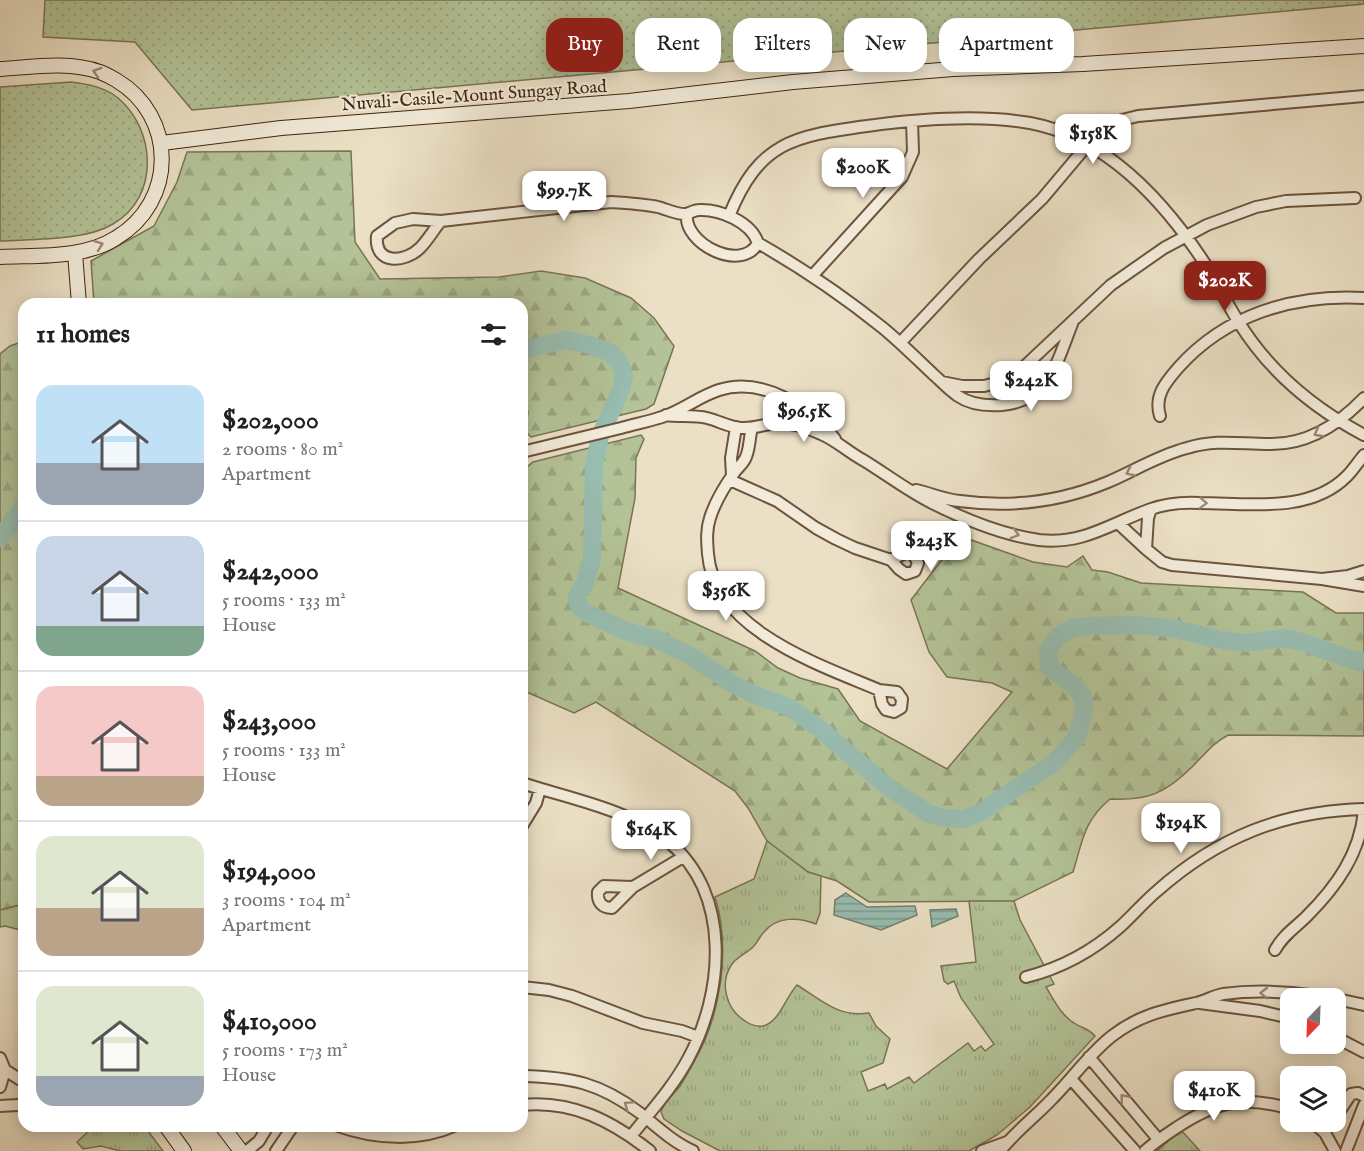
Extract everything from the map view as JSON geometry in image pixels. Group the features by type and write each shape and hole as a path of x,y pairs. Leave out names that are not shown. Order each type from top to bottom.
{"main road":[{"name":"Nuvali-Casile-Mount Sungay Road","path":"162,143 292,127 629,101 793,82 1364,46"},
{"path":"0,69 75,66 102,72 129,88 145,105 154,120 162,143 159,179 152,198 142,216 116,238 75,253 0,257"},
{"path":"75,253 79,298"},
{"path":"170,1132 184,1151"},
{"path":"227,1132 241,1151"}],"street":[{"path":"900,343 979,258 1042,199 1087,145 1106,127 1138,116 1364,96"},
{"path":"729,216 745,181 761,162 782,146 822,133 912,121 974,119 1031,123 1064,134 1109,158 1130,175 1171,217 1210,271 1238,321 1285,378 1322,412 1364,435"},
{"path":"813,275 908,169 913,152 912,121"},
{"path":"942,382 962,386 984,386 1011,378 1119,279 1185,236 1233,214 1286,201 1355,198"},
{"path":"441,221 420,249 411,254 391,259 382,256 377,250 377,236 394,223 413,219 441,221 611,202 637,204 687,214 702,210 729,216 751,232 758,243 813,275 858,308 958,396 992,406 1023,401 1049,380 1074,318"},
{"path":"687,214 687,225 696,238 718,252 740,257 754,250 758,243"},
{"path":"1160,416 1157,401 1159,394 1176,369 1202,344 1238,321 1261,311 1295,302 1317,298 1364,298"},
{"path":"528,451 666,416 710,393 735,386 748,386 761,389 801,407 814,417 837,442 860,459 931,503 980,524 1037,540 1064,541 1081,538 1152,509 1200,502 1248,506 1304,499 1334,487 1347,476 1364,455"},
{"path":"707,418 701,407 703,399 710,393"},
{"path":"904,486 958,501 1010,504 1057,499 1106,483 1168,454 1187,448 1234,441 1290,443 1322,433 1364,398"},
{"path":"776,423 786,415 788,410 785,400"},
{"path":"666,416 707,418 736,427 752,428 776,423 794,424 837,442"},
{"path":"731,478 731,458 736,427"},
{"path":"752,428 744,461 716,502 707,530 708,565 712,578 731,608 783,646 828,669 879,690"},
{"path":"731,478 777,501 836,539 891,560"},
{"path":"1146,549 1148,518 1152,509"},
{"path":"1118,523 1162,562 1172,565 1322,579 1364,586"},
{"path":"1322,579 1348,576 1364,571"},
{"path":"528,785 585,801 636,822 669,842 697,873 711,906 715,956 707,1013 698,1037 677,1078 631,1136"},
{"path":"528,816 536,803 540,789"},
{"path":"1026,977 1048,971 1087,952 1122,925 1157,890 1214,849 1236,837 1282,820 1311,813 1364,810 1363,827 1358,843 1344,871 1319,904 1286,934 1275,950"},
{"path":"633,887 683,857"},
{"path":"528,988 572,996 643,1023 682,1031 698,1037"},
{"path":"1000,1151 1007,1141 1044,1108 1089,1056 1111,1036 1143,1017 1177,1005 1221,995 1281,993 1344,1000 1364,1005"},
{"path":"1197,1002 1280,1016"},
{"path":"1346,1043 1364,1052"},
{"path":"1089,1056 1158,1139"},
{"path":"0,1058 5,1070 18,1078"},
{"path":"0,1087 5,1070"},
{"path":"528,1076 559,1078 592,1084 620,1099 674,1140 693,1151"},
{"path":"1071,1079 1135,1151"},
{"path":"1346,1102 1351,1094 1358,1093 1364,1096"},
{"path":"1146,1151 1158,1139 1198,1115 1224,1104 1252,1102 1280,1107"},
{"path":"528,1105 553,1104 589,1113 631,1136 650,1151"},
{"path":"0,1106 18,1105"},
{"path":"1346,1151 1364,1105"},
{"path":"247,1151 259,1141 264,1132"},
{"path":"276,1151 289,1132"},
{"path":"367,1132 386,1136 423,1135 438,1132"},
{"path":"1325,1133 1335,1151"},
{"path":"982,1151 1007,1141"}],"green space":[{"path":"45,0 1364,0 1364,4 1074,30 1074,18 939,18 939,42 927,44 927,18 844,18 844,51 832,52 832,18 733,18 733,61 721,62 721,18 635,18 635,70 623,71 623,18 546,18 546,72 612,72 192,110 135,42 43,37"},
{"path":"71,82 107,91 131,111 146,145 145,181 139,197 128,212 101,230 58,238 0,241 0,87"},
{"path":"351,151 355,242 380,279 499,277 541,271 585,278 631,298 654,318 674,346 654,404 646,409 531,437 528,434 528,298 94,298 91,261 154,226 177,182 187,152"},
{"path":"18,343 18,906 0,910 0,354"},
{"path":"641,435 644,439 636,458 635,498 618,588 755,651 778,668 800,678 838,689 860,721 947,769 1012,692 992,683 947,677 929,652 911,600 960,536 1033,562 1067,567 1083,556 1092,570 1108,572 1141,583 1303,592 1336,613 1364,613 1364,736 1228,735 1213,745 1183,775 1165,789 1146,797 1110,799 1089,824 1073,872 1014,901 869,902 837,881 808,872 767,841 735,791 596,702 574,713 528,693 528,466 533,462"},
{"path":"767,841 808,872 821,876 820,913 816,924 796,919 775,923 764,932 753,947 732,964 726,979 726,995 733,1010 747,1022 761,1026 771,1022 797,985 822,1002 839,1010 858,1014 869,1013 876,1026 890,1039 883,1063 861,1072 868,1091 885,1084 887,1089 909,1077 914,1083 968,1043 974,1051 981,1046 985,1051 994,1044 961,998 954,981 948,984 944,981 941,966 976,962 969,901 1014,901 1020,920 1054,984 1046,987 1052,997 1069,1020 1095,1036 1030,1107 997,1135 969,1151 720,1151 682,1131 664,1119 661,1112 694,1062 711,1024 717,1003 723,960 720,917 715,897 754,879"},
{"path":"18,906 18,929 0,927 0,910"},
{"path":"1181,1130 1200,1151 1157,1151"},
{"path":"88,1132 149,1132 163,1151 120,1151 101,1146 83,1149 77,1142"}],"water":[{"path":"846,893 867,907 915,906 917,915 881,930 834,915 835,900"},
{"path":"956,909 958,916 932,927 930,910"}],"waterway":[{"path":"528,349 565,340 590,345 611,353 620,363 624,377 621,390 600,436 594,466 592,559 585,583 577,596 578,605 585,612 625,631 658,640 691,656 733,684 755,695 789,707 820,729 888,787 929,814 962,819 980,813 1054,763 1077,737 1084,711 1084,698 1075,686 1049,667 1048,651 1059,635 1073,628 1137,625 1176,629 1244,643 1285,638 1356,661 1364,661"},
{"path":"0,538 18,514"}]}
